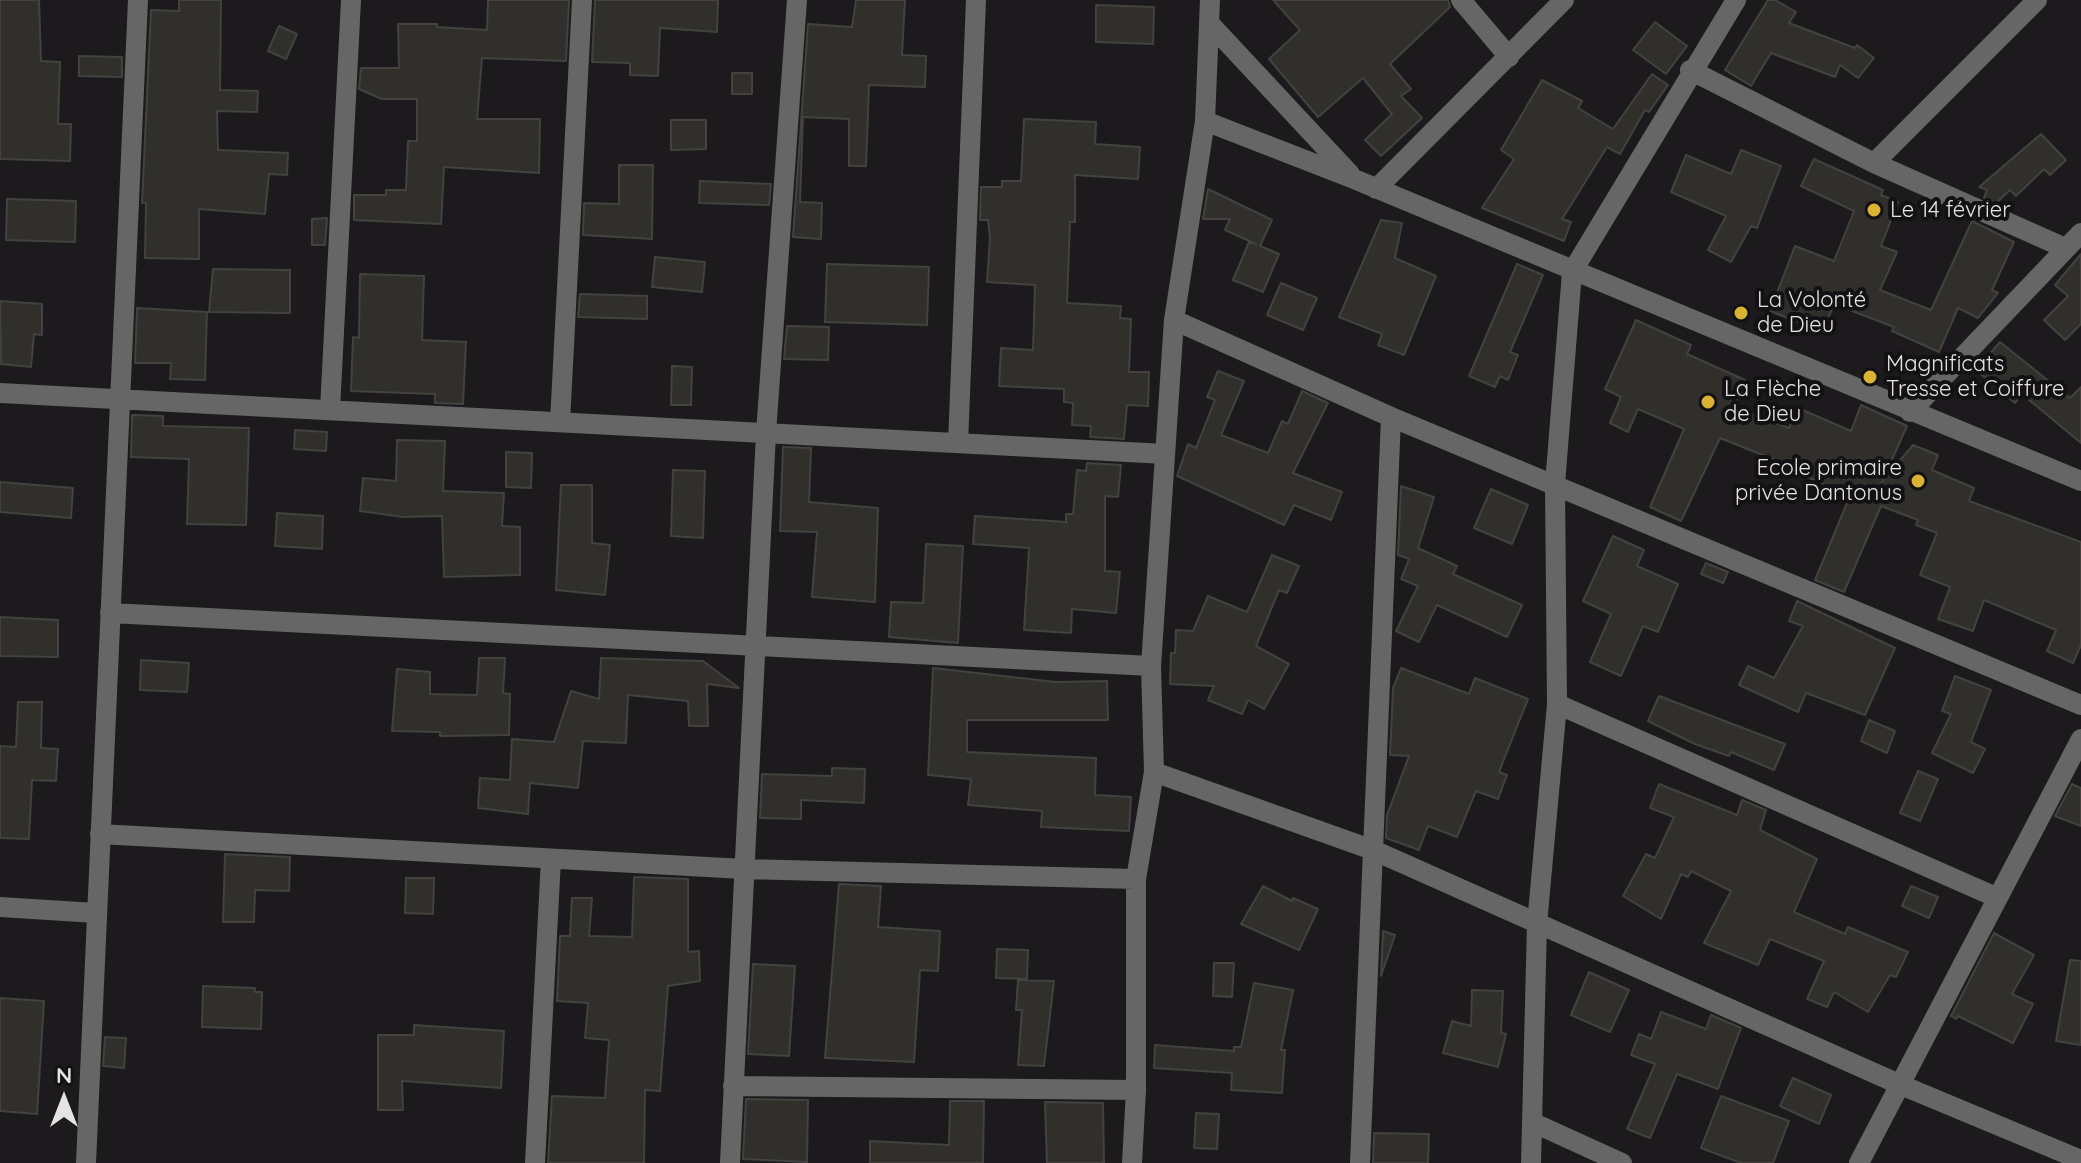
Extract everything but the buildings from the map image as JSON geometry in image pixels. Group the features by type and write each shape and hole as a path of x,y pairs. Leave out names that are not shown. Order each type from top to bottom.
{"street":[{"path":"86,1163 138,0"},
{"path":"330,410 351,0"},
{"path":"560,422 582,0"},
{"path":"730,1163 766,433 797,0"},
{"path":"958,443 976,0"},
{"path":"1132,1163 1136,1090 1136,879 1154,772 1151,666 1174,320 1205,121 1210,0"},
{"path":"1461,0 1509,57"},
{"path":"1376,189 1564,0"},
{"path":"1531,1163 1537,924 1557,704 1555,484 1572,272 1690,70 1736,0"},
{"path":"1874,163 2037,0"},
{"path":"1211,25 1354,179"},
{"path":"1690,70 1874,163 2065,248"},
{"path":"1205,121 1354,179 2081,481"},
{"path":"1910,412 2081,233"},
{"path":"1174,320 1391,417 2081,705"},
{"path":"0,393 1165,454"},
{"path":"1360,1163 1391,417"},
{"path":"110,613 1151,666"},
{"path":"1557,704 1998,898"},
{"path":"1859,1163 2081,739"},
{"path":"1154,772 1373,850 1901,1085 2081,1160"},
{"path":"100,834 744,869 1136,879"},
{"path":"535,1163 551,859"},
{"path":"0,907 96,913"},
{"path":"733,1086 1136,1090"},
{"path":"1534,1123 1622,1163"}],"place":[{"name":"Le 14 février","path":"1874,210"},
{"name":"La Volonté de Dieu","path":"1741,313"},
{"name":"Magnificats Tresse et Coiffure","path":"1870,377"},
{"name":"La Flèche de Dieu","path":"1708,402"},
{"name":"Ecole primaire privée Dantonus","path":"1918,481"}]}
